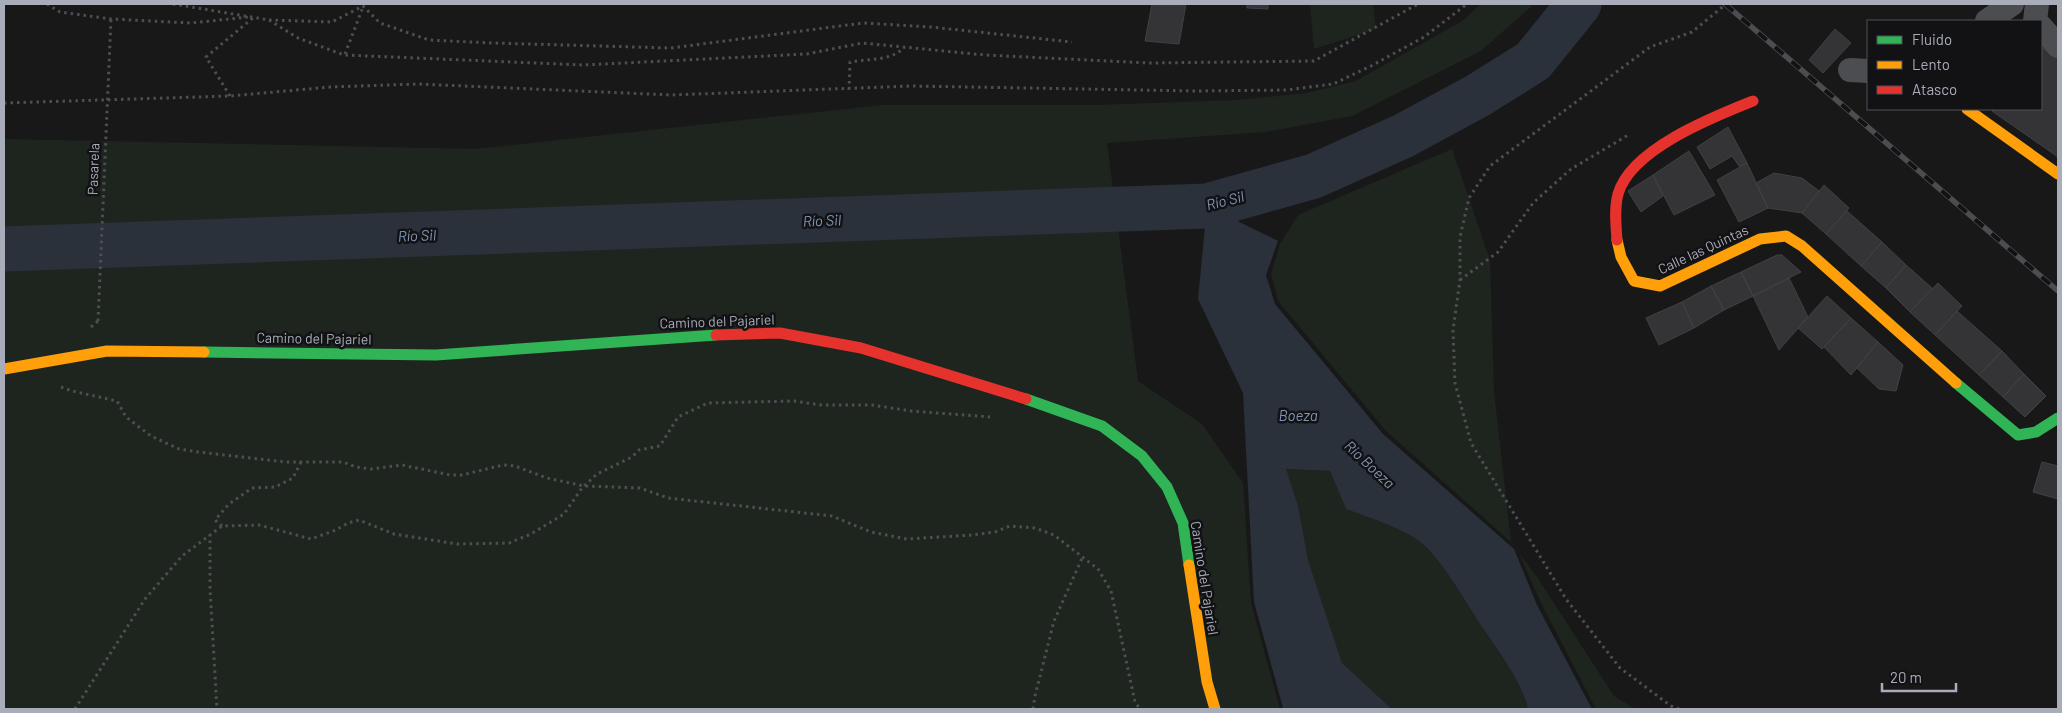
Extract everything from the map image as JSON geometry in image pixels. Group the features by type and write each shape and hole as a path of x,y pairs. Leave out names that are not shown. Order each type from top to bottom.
{"street":[{"path":"1988,20 2012,4"},
{"path":"2042,26 2058,46"},
{"name":"Calle las Quintas","path":"1753,101 1720,114 1655,148 1620,188 1616,211 1618,237 1621,255 1634,281 1660,286 1760,239 1786,236 1802,246 1981,406 2018,435 2036,432 2058,418"},
{"path":"1967,110 2058,174"},
{"name":"Camino del Pajariel","path":"4,369 19,368 107,351 436,355 689,336 780,333 861,348 1102,426 1142,456 1167,487 1183,523 1207,682 1215,709"}],"path":[{"path":"47,4 60,12 111,19 191,23 255,17"},
{"path":"172,4 268,20 332,22 364,5"},
{"path":"268,20 298,38 344,55 583,65 807,54 862,43 994,55 1149,63 1314,61 1418,4"},
{"path":"4,104 15,102 230,96 330,87 418,84 671,95 849,90 912,86 1277,90 1333,84 1424,37 1467,4"},
{"path":"1679,709 1671,706 1620,668 1566,599 1471,443 1455,383 1453,330 1460,280 1460,236 1468,198 1490,166 1650,47 1692,32 1726,4"},
{"path":"344,55 364,5"},
{"path":"364,5 380,23 430,40 671,48 863,23 931,27 1072,42"},
{"path":"230,96 206,57 255,17"},
{"name":"Pasarela","path":"98,321 111,19"},
{"path":"849,90 850,62 888,59 897,55 906,47"},
{"path":"1460,280 1498,252 1533,203 1571,169 1632,133"},
{"path":"54,384 72,392 117,401 126,417 137,426 162,443 179,449 286,462 343,462 356,467 371,469 402,465 450,475 462,475 503,465 515,466 547,478 584,486 640,488 668,498 832,516 871,532 907,539 988,533 1010,526 1034,528 1054,534 1083,556 1098,569 1111,591 1135,702 1140,709"},
{"path":"75,709 145,599 182,556 222,526 259,526 311,539 336,530 348,522 359,520 394,534 457,544 509,543 531,534 564,514 584,486 597,474 632,457 640,450 660,446 678,417 708,404 794,401 821,405 872,405 911,411 994,417 1013,396"},
{"path":"222,526 216,520 236,497 252,488 275,487 293,478 301,462"},
{"path":"210,534 210,589 217,709"},
{"path":"1033,709 1034,696 1054,622 1083,556"}],"shaded area":[{"path":"1310,4 1373,4 1376,29 1314,49"},
{"path":"1481,4 1534,4 1481,51 1352,116 1266,132 1107,143 1138,381 1202,424 1243,483 1251,603 1280,709 4,709 4,139 476,149 883,105 1096,105 1239,100 1307,93 1356,81 1462,21"},
{"path":"1452,149 1490,260 1494,391 1511,542 1386,431 1278,301 1271,274 1280,244 1298,215"},
{"path":"1285,469 1330,471 1346,509 1399,529 1425,546 1448,573 1508,665 1525,698 1528,709 1392,709 1342,663 1308,560 1298,507"},
{"path":"1519,553 1537,577 1614,696 1635,709 1596,709 1541,603"}],"water":[{"name":"Boeza","path":"1207,206 1278,241 1266,275 1275,304 1383,434 1514,549 1537,605 1592,709 1528,709 1520,687 1508,665 1448,573 1425,546 1399,529 1346,509 1330,471 1286,469 1298,506 1308,560 1342,663 1392,709 1283,708 1254,602 1243,393 1198,299"}],"building":[{"path":"1152,4 1186,4 1179,44 1145,41"},
{"path":"1247,4 1268,4 1268,9 1247,8"},
{"path":"1835,29 1851,43 1823,73 1809,60"},
{"path":"2042,48 2058,58 2058,157 1992,111 2042,110"},
{"path":"1728,127 1747,163 1739,166 1732,156 1710,169 1697,147"},
{"path":"1689,151 1715,195 1674,215 1653,175"},
{"path":"1747,163 1768,208 1739,222 1717,180"},
{"path":"1774,173 1802,178 1819,191 1802,213 1768,208 1756,183"},
{"path":"1653,175 1663,196 1641,212 1628,191"},
{"path":"1824,185 1849,208 1826,234 1802,213"},
{"path":"1847,211 1882,242 1861,266 1826,234"},
{"path":"1882,242 1906,265 1886,288 1861,266"},
{"path":"1777,255 1782,255 1801,272 1753,296 1741,272"},
{"path":"1906,265 1932,288 1910,312 1886,288"},
{"path":"1741,272 1753,296 1724,310 1711,286"},
{"path":"1789,278 1808,317 1779,350 1753,296"},
{"path":"1938,283 1962,306 1935,335 1910,312"},
{"path":"1711,286 1724,310 1694,328 1682,302"},
{"path":"1827,296 1851,318 1822,349 1798,328"},
{"path":"1682,302 1694,328 1659,345 1646,318"},
{"path":"1957,311 2002,351 1979,375 1935,335"},
{"path":"1851,318 1878,342 1851,375 1824,347"},
{"path":"1878,342 1903,365 1896,391 1879,389 1857,368"},
{"path":"2002,351 2024,374 2003,397 1979,375"},
{"path":"2024,374 2046,396 2025,417 2003,397"},
{"path":"2042,462 2058,466 2058,499 2033,492"}],"waterway":[{"name":"Río Sil","path":"4,249 1207,206 1314,176 1403,136 1477,96 1533,61 1579,4"}],"railway":[{"path":"1725,4 2058,291"}],"traffic: fast":[{"path":"204,352 436,355 716,335"},
{"path":"1956,383 2018,435 2036,432 2058,418"},
{"path":"1026,399 1102,426 1142,456 1167,487 1183,523 1189,565"}],"traffic: slow":[{"path":"1968,110 2058,174"},
{"path":"1617,240 1621,257 1634,281 1660,286 1760,239 1786,236 1802,246 1956,383"},
{"path":"4,369 107,351 204,352"},
{"path":"1189,565 1207,682 1215,709"}],"traffic: jam":[{"path":"1617,240 1616,211 1618,194 1626,178 1639,163 1675,137 1753,101"},
{"path":"716,335 780,333 861,348 1026,399"}],"water label":[{"name":"Río Boeza","path":"1370,464"}]}
